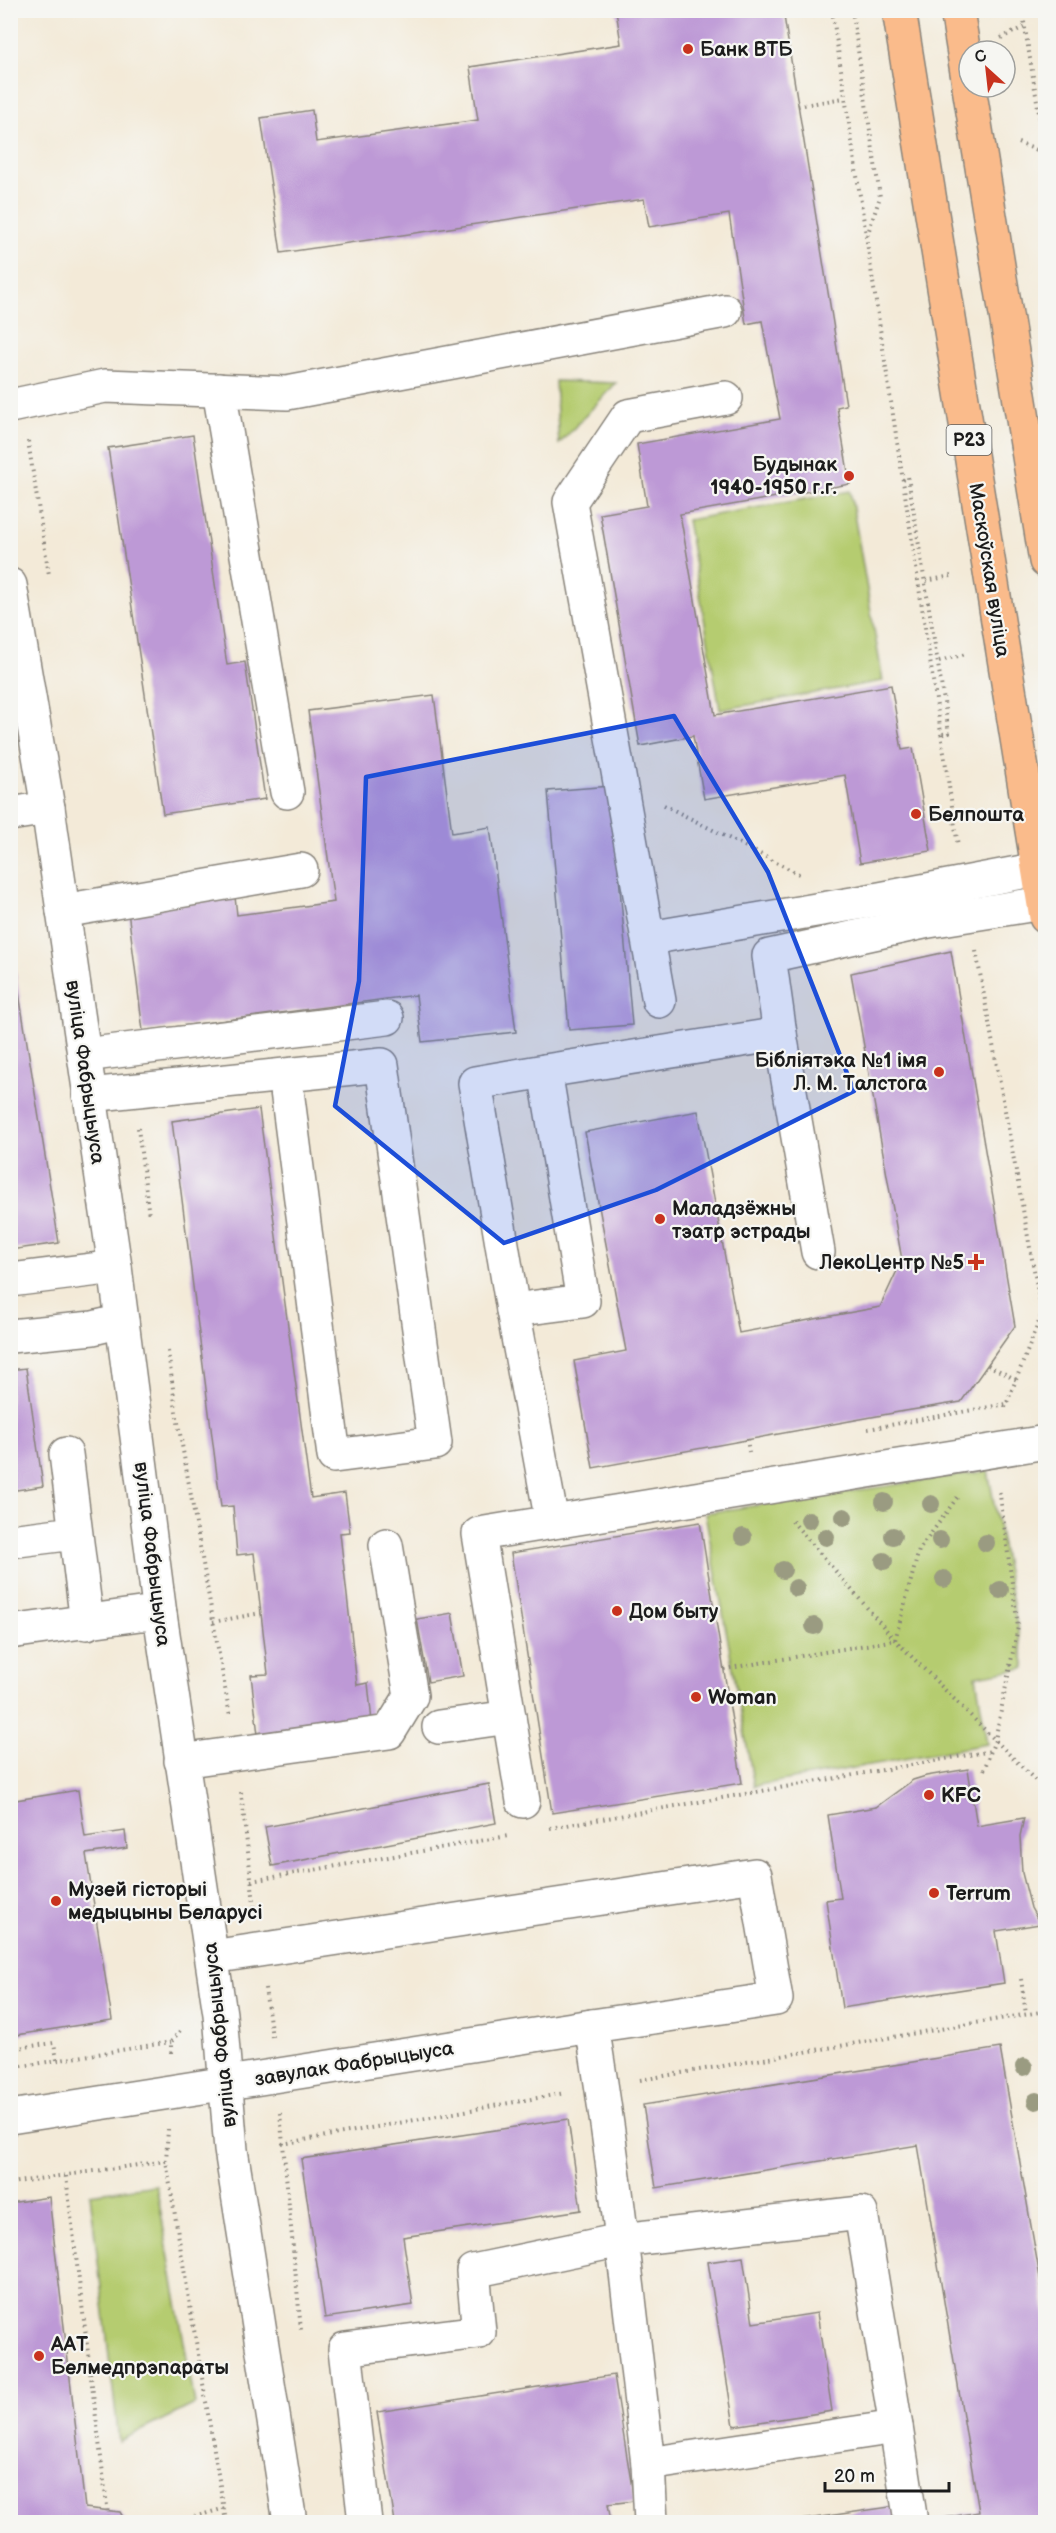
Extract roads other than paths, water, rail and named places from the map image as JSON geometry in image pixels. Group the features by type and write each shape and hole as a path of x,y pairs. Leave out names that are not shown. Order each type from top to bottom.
{"main road":[{"name":"Маскоўская вуліца","path":"899,10 1044,910"},
{"path":"957,10 962,39"},
{"path":"971,99 1036,448 1046,561"}],"street":[{"path":"16,404 105,386 287,393 725,311"},
{"path":"219,390 287,792"},
{"path":"659,1001 570,502 628,416 726,398"},
{"name":"вуліца Фабрыцыуса","path":"10,585 48,808 115,1267 160,1614 220,2014 231,2150 290,2523"},
{"path":"10,814 48,808"},
{"path":"818,1252 780,1034 769,956 929,921 966,899 1038,869"},
{"path":"63,911 301,870"},
{"path":"649,938 966,899 1044,910"},
{"path":"84,1054 387,1018"},
{"path":"552,1522 475,1083 780,1034"},
{"path":"89,1095 382,1065 435,1443 334,1456 285,1075"},
{"path":"513,1310 583,1301 545,1071"},
{"path":"10,1280 115,1267"},
{"path":"10,1336 93,1328 122,1321"},
{"path":"523,1801 479,1533 1046,1442"},
{"path":"66,1454 87,1623"},
{"path":"10,1541 75,1533"},
{"path":"181,1761 389,1732 411,1696 386,1545"},
{"path":"10,1632 140,1614 160,1614"},
{"path":"439,1726 509,1717"},
{"name":"завулак Фабрыцыуса","path":"10,2117 776,1999 755,1875 212,1957"},
{"path":"592,2026 602,2087 648,2464 651,2523"},
{"path":"365,2523 345,2349 479,2332 473,2271 621,2240 861,2213 910,2523"},
{"path":"648,2464 896,2427"}],"place":[{"name":"Банк ВТБ","path":"688,49"},
{"name":"Будынак 1940-1950 г.г.","path":"849,476"},
{"name":"Белпошта","path":"916,814"},
{"name":"Бібліятэка №1 імя Л. М. Талстога","path":"939,1072"},
{"name":"Маладзёжны тэатр эстрады","path":"660,1219"},
{"name":"ЛекоЦентр №5","path":"976,1262"},
{"name":"Дом быту","path":"617,1611"},
{"name":"Woman","path":"696,1697"},
{"name":"KFC","path":"929,1795"},
{"name":"Terrum","path":"934,1893"},
{"name":"Музей гісторыі медыцыны Беларусі","path":"56,1901"},
{"name":"ААТ Белмедпрэпараты","path":"39,2356"}]}
